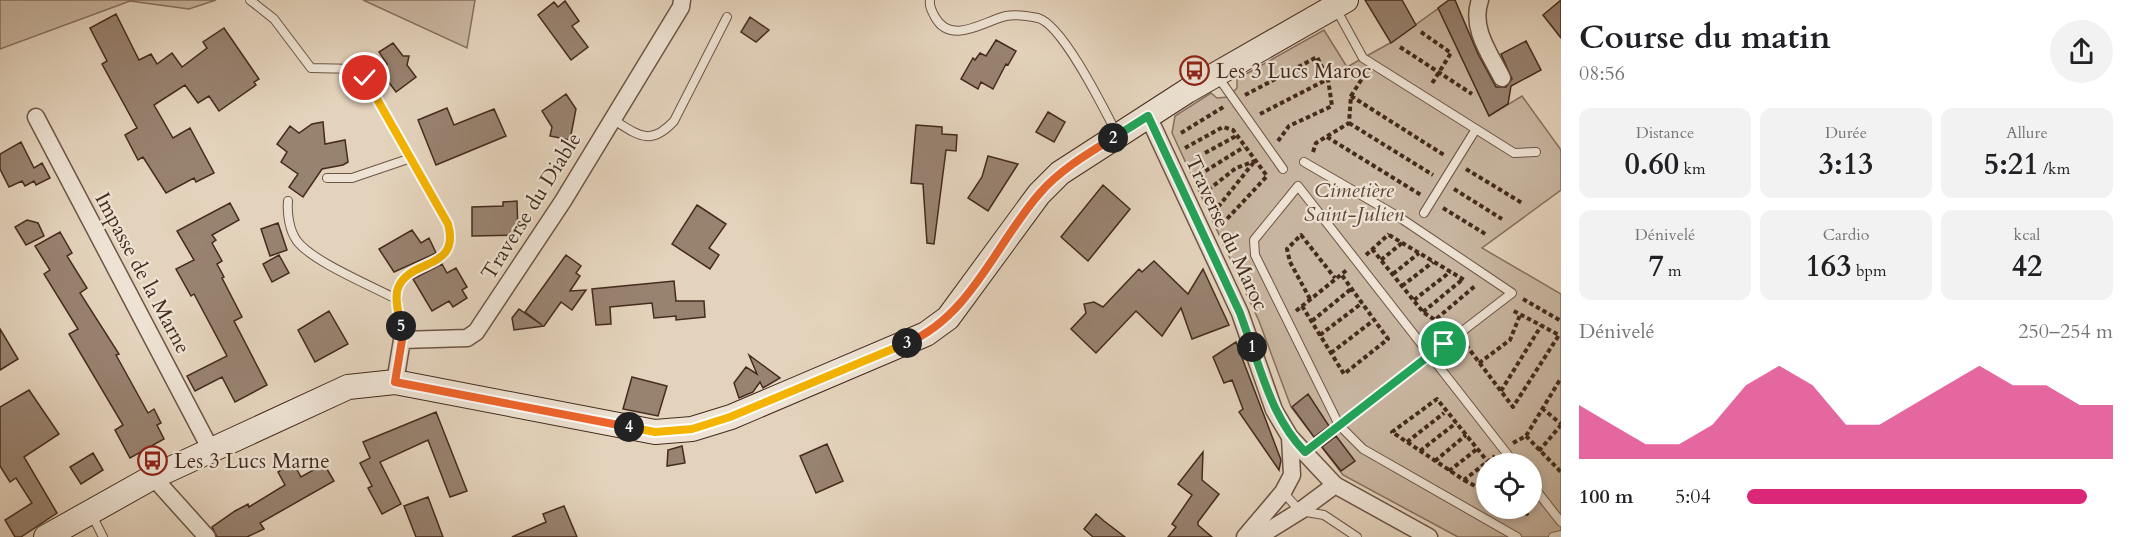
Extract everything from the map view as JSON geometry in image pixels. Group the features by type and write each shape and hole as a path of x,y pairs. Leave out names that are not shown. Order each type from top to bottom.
{"main road":[{"path":"46,537 153,477 348,387 395,382 655,432 692,429 730,417 926,334 948,318 1039,194 1060,173 1148,116 1340,4"}],"street":[{"name":"Traverse du Diable","path":"402,340 467,338 476,332 563,201 681,7 682,0"},
{"path":"1480,0 1475,13 1477,24 1502,78"},
{"name":"Traverse du Maroc","path":"1148,116 1240,313 1274,410 1290,437 1335,485 1429,537"},
{"name":"Impasse de la Marne","path":"36,117 211,450"},
{"path":"395,382 402,340"},
{"name":"Traverse du Maroc","path":"1245,537 1283,492 1292,475 1290,437"},
{"path":"153,477 207,537"},
{"path":"1258,537 1300,511 1335,485"}],"lane":[{"path":"250,0 274,19 311,68 357,69 365,78 448,224 452,237 449,248 443,255 403,279 397,290 402,340"},
{"path":"930,0 929,5 938,21 948,29 967,31 1007,16 1041,19 1060,34 1118,135"},
{"path":"1340,4 1363,58 1514,153 1536,152"},
{"path":"612,119 636,134 649,138 666,130 674,121 727,17"},
{"path":"1216,75 1283,169"},
{"path":"1424,213 1476,129"},
{"path":"327,178 352,178 411,158"},
{"path":"1304,162 1399,217 1512,293 1429,354 1305,452"},
{"path":"1507,453 1298,186 1254,240 1255,255 1339,425 1363,449 1516,537"},
{"path":"288,201 287,213 295,239 307,252 398,300"},
{"path":"1283,492 1300,511 1324,515 1357,537"},
{"path":"1542,498 1561,522"},
{"path":"91,512 103,537"},
{"path":"1553,537 1561,535"}],"path":[{"path":"1421,32 1451,53 1424,96"},
{"path":"1400,46 1472,94"},
{"path":"1181,133 1234,101 1317,57 1328,79 1332,106 1289,126 1269,149 1254,161 1218,207"},
{"path":"1349,123 1351,96 1371,63"},
{"path":"1248,120 1328,79"},
{"path":"1351,96 1522,203"},
{"path":"1315,150 1317,143 1349,123"},
{"path":"1349,123 1502,219"},
{"path":"1185,148 1223,127 1233,130 1267,176 1226,220"},
{"path":"1205,153 1236,136"},
{"path":"1327,137 1487,235"},
{"path":"1199,175 1244,147"},
{"path":"1208,190 1236,168 1254,161"},
{"path":"1311,299 1290,262 1287,249 1300,235 1335,278"},
{"path":"1372,249 1423,312 1435,320 1476,287 1389,235"},
{"path":"1381,260 1402,243"},
{"path":"1393,274 1419,253"},
{"path":"1402,286 1433,262"},
{"path":"1413,300 1450,272"},
{"path":"1302,306 1344,374 1388,339 1341,274"},
{"path":"1423,312 1462,279"},
{"path":"1312,321 1351,289"},
{"path":"1512,293 1561,321"},
{"path":"1320,335 1362,303"},
{"path":"1457,334 1514,407 1559,335 1498,303"},
{"path":"1479,363 1510,340 1520,315"},
{"path":"1331,352 1374,320"},
{"path":"1501,391 1541,326"},
{"path":"1499,453 1526,436 1561,378"},
{"path":"1476,486 1392,432 1437,399 1480,453"},
{"path":"1539,451 1561,424 1542,408"},
{"path":"1407,442 1444,413"},
{"path":"1420,451 1456,423"},
{"path":"1435,461 1466,435"},
{"path":"1526,436 1561,472"},
{"path":"1449,471 1477,449"},
{"path":"1464,480 1476,472"}],"green space":[{"path":"0,0 216,0 189,9 130,1 0,49"},
{"path":"363,0 475,0 467,48"},
{"name":"Cimetière Saint-Julien","path":"1439,8 1489,116 1522,96 1561,150 1561,190 1482,248 1561,294 1561,537 1458,537 1343,475 1291,407 1259,321 1172,133 1175,116 1211,93 1217,98 1228,97 1237,88 1237,79 1324,30 1347,67 1390,43"}],"building":[{"path":"1365,0 1402,0 1416,25 1391,43"},
{"path":"1449,0 1455,0 1478,54 1496,87 1506,87 1512,79 1501,54 1526,41 1541,70 1511,86 1508,104 1489,116 1438,8"},
{"path":"1561,0 1561,38 1543,15"},
{"path":"565,1 579,21 572,26 588,47 571,60 538,15 554,2 558,7"},
{"path":"116,14 139,60 151,54 157,64 172,53 182,67 207,48 203,42 224,28 259,79 254,82 256,85 219,111 209,96 198,103 185,85 154,105 173,138 190,128 214,173 196,182 194,178 166,193 143,157 138,160 125,135 137,128 102,64 107,61 90,28"},
{"path":"750,17 769,30 756,42 741,32"},
{"path":"996,40 1016,51 1008,65 1006,64 993,89 981,82 978,89 961,79 973,58 975,60 980,53 986,56"},
{"path":"393,43 403,56 409,56 407,65 416,77 396,92 379,69 387,64 379,52"},
{"path":"566,94 576,109 570,140 550,136 552,127 542,111"},
{"path":"447,108 454,125 494,109 506,136 436,165 418,120"},
{"path":"1048,112 1065,122 1054,142 1036,132"},
{"path":"323,122 325,144 345,140 348,162 322,169 303,197 289,187 298,174 281,162 287,152 277,144 290,126 299,133 312,124"},
{"path":"916,125 942,127 942,134 957,135 956,151 946,150 934,244 927,243 923,184 911,183"},
{"path":"21,142 34,168 42,163 50,178 36,185 34,181 25,186 22,181 9,187 0,169 0,154"},
{"path":"988,156 1018,164 988,211 968,198 982,177"},
{"path":"1103,185 1130,209 1088,261 1061,237"},
{"path":"517,201 518,235 472,236 472,207 503,206 503,202"},
{"path":"230,203 239,220 212,235 216,240 212,243 222,261 217,264 224,277 222,278 242,317 234,321 267,385 235,402 222,377 195,391 187,376 227,356 194,294 191,296 176,269 194,260 177,231"},
{"path":"697,205 726,224 709,248 719,255 710,269 672,244"},
{"path":"27,220 38,223 44,236 26,245 15,227"},
{"path":"278,223 287,250 270,256 261,229"},
{"path":"412,230 421,243 429,238 436,253 394,272 379,249"},
{"path":"60,232 72,253 67,256 87,288 80,293 119,354 116,355 148,413 154,409 161,423 157,425 164,439 130,458 115,430 123,425 69,334 78,329 44,274 50,270 35,246"},
{"path":"279,255 289,273 272,282 263,264"},
{"path":"566,255 581,266 576,273 580,276 570,291 586,290 572,310 561,302 544,326 514,330 512,318 519,309 542,325 525,312"},
{"path":"1154,261 1188,294 1203,269 1229,325 1192,339 1181,308 1162,336 1136,311 1096,353 1071,329 1086,313 1084,304 1094,302 1103,307 1139,269 1142,272"},
{"path":"442,264 447,273 456,268 467,287 462,290 467,298 453,307 449,301 432,311 413,279"},
{"path":"674,281 676,301 704,301 705,317 676,320 676,316 654,318 652,303 610,307 611,324 596,325 592,289"},
{"path":"329,311 348,344 315,362 298,330"},
{"path":"0,329 18,359 0,370"},
{"path":"1236,342 1281,460 1279,470 1239,412 1243,409 1232,380 1224,383 1213,357"},
{"path":"749,355 780,378 763,388 760,382 753,392 739,398 734,383 746,367 757,374"},
{"path":"632,377 667,386 658,416 623,409"},
{"path":"29,390 59,434 24,457 57,513 21,537 15,537 5,520 32,503 16,478 10,482 0,466 0,407"},
{"path":"1308,394 1329,426 1314,437 1292,407"},
{"path":"436,412 467,491 450,497 428,440 380,462 401,504 382,514 368,488 372,486 360,463 370,458 363,442"},
{"path":"1336,436 1355,461 1341,471 1322,447"},
{"path":"827,444 843,481 816,493 800,456"},
{"path":"682,446 685,463 667,466 668,450"},
{"path":"1203,452 1202,480 1219,494 1198,525 1212,537 1168,537 1176,527 1172,524 1192,495 1178,484"},
{"path":"93,453 103,470 81,484 70,467"},
{"path":"324,464 334,481 260,523 264,529 247,537 217,537 212,527 235,511 248,504 249,507 285,485 278,472 288,466 295,466 301,477"},
{"path":"428,497 443,537 416,537 404,506"},
{"path":"564,506 577,537 512,537 546,522 543,514"},
{"path":"1096,514 1125,537 1093,537 1084,529"}],"place":[{"name":"Les 3 Lucs Maroc","path":"1195,71"},
{"name":"Les 3 Lucs Marne","path":"153,461"}],"route":[{"path":"365,78 448,224 452,237 449,248 443,255 403,279 397,290 402,340 397,357 395,382 655,432 692,429 730,417 926,334 948,318 968,294 1039,194 1060,173 1148,116 1240,313 1274,410 1290,437 1305,452 1444,344"}]}
